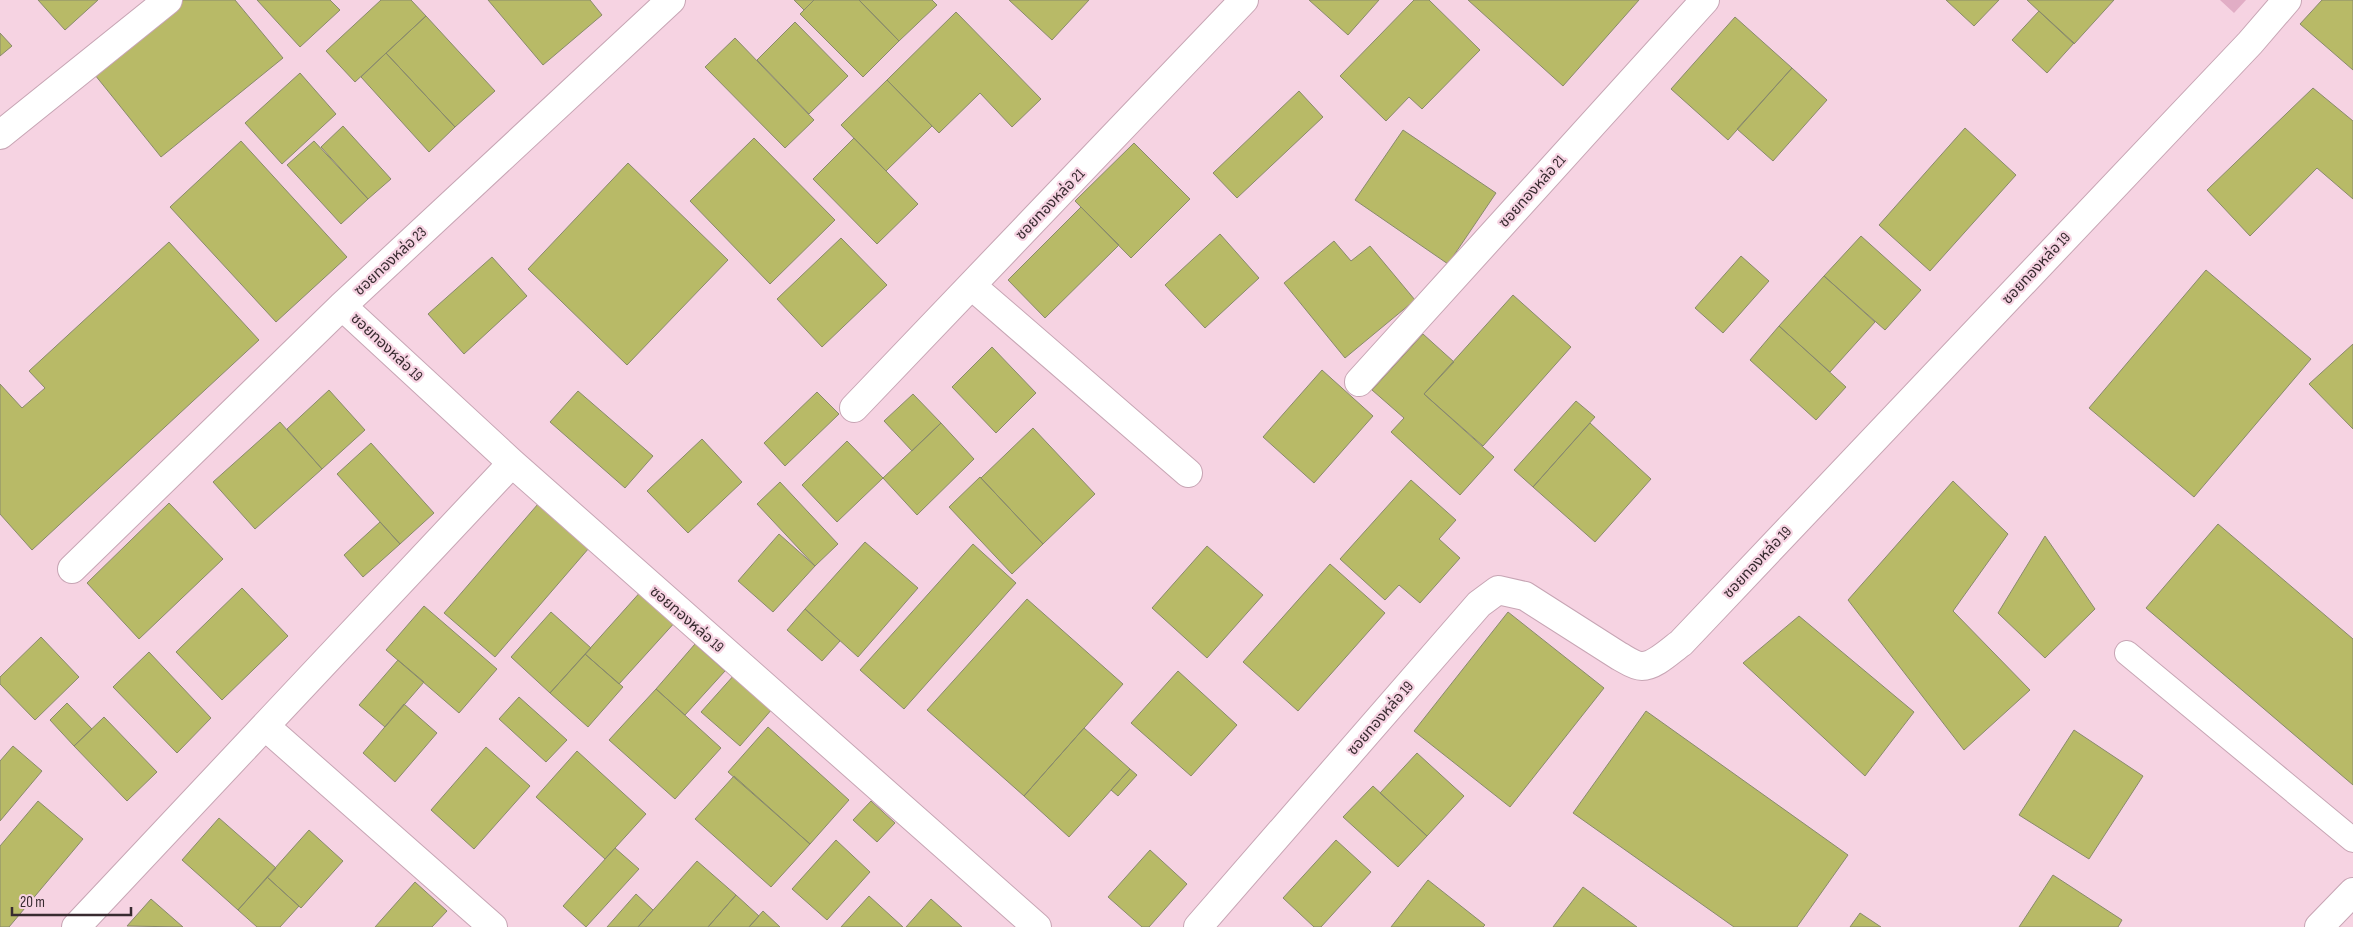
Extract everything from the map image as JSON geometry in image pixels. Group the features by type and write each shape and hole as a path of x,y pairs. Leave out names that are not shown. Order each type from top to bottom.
{"street":[{"path":"0,135 168,0"},
{"name":"ซอยทองหล่อ 23","path":"72,569 342,306 671,0"},
{"name":"ซอยทองหล่อ 21","path":"854,408 1244,0"},
{"name":"ซอยทองหล่อ 21","path":"1359,382 1705,0"},
{"name":"ซอยทองหล่อ 19","path":"1198,927 1480,604 1498,590 1525,596 1619,656 1635,664 1642,666 1654,662 1681,643 2250,43 2287,0"},
{"path":"972,286 1188,473"},
{"name":"ซอยทองหล่อ 19","path":"342,306 512,463 1037,927"},
{"path":"76,927 266,727 512,463"},
{"path":"266,727 493,927"},
{"path":"2319,927 2353,892"}],"lane":[{"path":"2127,654 2353,840"}],"shaded area":[{"path":"2220,0 2246,0 2234,13"}],"building":[{"path":"38,0 98,0 65,30"},
{"path":"178,0 235,0 283,58 161,157 91,70"},
{"path":"257,0 330,0 340,10 300,47"},
{"path":"381,0 411,0 426,16 355,82 326,51"},
{"path":"488,0 590,0 602,15 543,65"},
{"path":"794,0 814,0 804,10"},
{"path":"814,0 859,0 899,41 863,77 800,14"},
{"path":"859,0 932,0 937,5 899,41"},
{"path":"1009,0 1089,0 1052,40"},
{"path":"1309,0 1379,0 1348,35"},
{"path":"1414,0 1429,0 1480,50 1422,109 1409,97 1386,121 1340,76"},
{"path":"1468,0 1639,0 1563,86"},
{"path":"1946,0 1999,0 1974,26"},
{"path":"2027,0 2114,0 2074,44"},
{"path":"2322,0 2353,0 2353,70 2300,24"},
{"path":"2039,11 2074,43 2047,73 2012,40"},
{"path":"956,12 1041,99 1012,127 980,93 939,133 887,80"},
{"path":"426,16 495,91 455,127 386,53"},
{"path":"1735,17 1792,68 1728,140 1671,89"},
{"path":"795,22 848,76 809,114 757,60"},
{"path":"0,33 12,46 0,56"},
{"path":"735,38 814,120 785,148 705,67"},
{"path":"386,53 455,127 429,152 361,77"},
{"path":"1792,68 1827,100 1773,161 1737,129"},
{"path":"300,73 336,114 282,164 245,123"},
{"path":"887,80 932,126 886,171 841,125"},
{"path":"2313,88 2353,121 2353,199 2317,168 2250,236 2207,190"},
{"path":"1299,91 1323,117 1237,198 1213,173"},
{"path":"343,126 391,179 368,199 321,147"},
{"path":"1965,128 2016,175 1930,271 1879,225"},
{"path":"1403,130 1496,193 1448,264 1355,200"},
{"path":"754,138 835,220 770,284 690,201"},
{"path":"854,138 918,204 877,244 813,179"},
{"path":"241,141 347,257 276,322 170,207"},
{"path":"314,141 368,199 341,224 287,165"},
{"path":"1134,143 1190,199 1131,258 1075,201"},
{"path":"628,163 728,260 627,365 528,269"},
{"path":"1081,207 1119,245 1045,318 1008,280"},
{"path":"1220,234 1259,278 1205,328 1165,285"},
{"path":"1861,236 1921,290 1885,330 1824,276"},
{"path":"841,238 887,285 822,347 777,299"},
{"path":"1334,241 1351,261 1370,246 1415,300 1345,358 1284,283"},
{"path":"169,242 259,340 32,550 0,514 0,384 22,408 45,388 29,371"},
{"path":"1741,256 1769,281 1723,333 1695,308"},
{"path":"492,257 527,296 464,354 428,314"},
{"path":"2206,270 2311,359 2194,497 2089,408"},
{"path":"1824,276 1875,322 1830,372 1779,326"},
{"path":"1513,295 1571,347 1483,446 1424,394"},
{"path":"1779,326 1846,387 1816,420 1750,360"},
{"path":"1423,334 1454,362 1424,394 1494,457 1460,495 1391,432 1404,418 1372,390"},
{"path":"2353,344 2353,429 2309,384"},
{"path":"992,347 1036,393 996,433 952,387"},
{"path":"1322,370 1373,416 1314,483 1263,437"},
{"path":"329,390 365,430 322,469 287,429"},
{"path":"578,391 653,456 625,488 550,422"},
{"path":"817,392 839,414 785,466 764,443"},
{"path":"913,394 941,423 912,451 884,421"},
{"path":"1576,401 1595,417 1533,487 1514,470"},
{"path":"280,422 322,469 255,529 213,482"},
{"path":"941,423 974,459 917,515 883,478"},
{"path":"1590,423 1651,479 1595,542 1533,487"},
{"path":"1033,428 1095,494 1043,544 981,478"},
{"path":"702,439 742,482 688,533 647,491"},
{"path":"847,441 883,478 837,522 802,485"},
{"path":"371,443 434,513 400,544 337,474"},
{"path":"980,477 1043,544 1012,574 949,507"},
{"path":"1411,480 1456,520 1439,539 1460,558 1420,603 1399,585 1385,600 1340,559"},
{"path":"1953,481 2008,534 1953,611 2030,690 1964,750 1848,600"},
{"path":"780,482 838,544 815,566 757,504"},
{"path":"169,503 223,559 139,639 87,583"},
{"path":"538,504 589,548 495,657 444,613"},
{"path":"380,522 400,544 363,577 344,555"},
{"path":"2218,524 2353,639 2353,785 2146,608"},
{"path":"779,534 815,566 773,612 738,581"},
{"path":"2045,536 2095,609 2045,658 1998,613"},
{"path":"865,542 918,588 858,657 805,609"},
{"path":"973,544 1016,583 904,709 860,670"},
{"path":"1207,546 1263,595 1207,658 1152,608"},
{"path":"1330,564 1385,613 1298,711 1243,662"},
{"path":"242,588 288,636 222,700 176,652"},
{"path":"643,589 677,620 619,684 585,654"},
{"path":"1027,599 1123,684 1024,796 927,710"},
{"path":"424,606 497,669 459,713 386,650"},
{"path":"805,609 840,641 822,661 787,630"},
{"path":"551,612 591,648 550,693 511,657"},
{"path":"1508,612 1604,688 1510,807 1414,731"},
{"path":"1799,616 1914,712 1865,776 1743,663"},
{"path":"41,637 79,677 35,720 0,684 0,677"},
{"path":"695,644 725,671 685,715 656,689"},
{"path":"149,652 211,718 177,753 113,687"},
{"path":"585,654 623,687 588,727 550,693"},
{"path":"398,660 424,682 385,727 359,705"},
{"path":"1178,671 1237,725 1191,776 1131,723"},
{"path":"735,674 773,708 740,746 701,712"},
{"path":"656,689 721,748 675,799 609,740"},
{"path":"519,697 567,740 546,762 499,719"},
{"path":"67,703 92,729 74,746 50,720"},
{"path":"404,704 437,733 395,782 363,753"},
{"path":"1646,711 1848,855 1797,927 1734,927 1573,813"},
{"path":"104,717 157,772 127,801 74,746"},
{"path":"768,727 849,800 810,844 728,772"},
{"path":"1084,728 1130,769 1069,837 1024,796"},
{"path":"2074,730 2143,776 2089,859 2019,815"},
{"path":"13,746 42,771 0,821 0,761"},
{"path":"486,747 530,786 474,849 431,810"},
{"path":"577,751 646,814 605,859 536,797"},
{"path":"1417,753 1464,796 1427,836 1380,793"},
{"path":"1130,769 1137,775 1118,796 1111,790"},
{"path":"734,776 810,844 771,887 695,819"},
{"path":"1373,786 1427,836 1398,867 1343,817"},
{"path":"38,801 83,839 9,927 0,927 0,846"},
{"path":"871,801 895,823 877,842 853,820"},
{"path":"219,818 276,868 238,910 182,860"},
{"path":"309,830 343,861 301,908 267,877"},
{"path":"836,840 870,872 827,920 792,889"},
{"path":"1336,840 1371,872 1321,927 1314,927 1283,898"},
{"path":"615,848 639,869 586,927 563,906"},
{"path":"1150,850 1187,884 1149,927 1142,927 1108,897"},
{"path":"697,861 736,895 708,927 638,927"},
{"path":"2053,875 2122,920 2118,927 2019,927"},
{"path":"267,877 299,906 280,927 257,927 238,910"},
{"path":"1428,880 1485,925 1483,927 1391,927"},
{"path":"415,882 447,911 432,927 375,927"},
{"path":"1583,887 1637,927 1553,927"},
{"path":"636,894 653,910 638,927 607,927"},
{"path":"736,895 759,916 749,927 708,927"},
{"path":"869,896 903,927 841,927"},
{"path":"151,899 183,927 127,926"},
{"path":"931,899 962,927 906,927"},
{"path":"763,911 780,927 749,927"},
{"path":"1860,913 1881,927 1850,927"}]}
